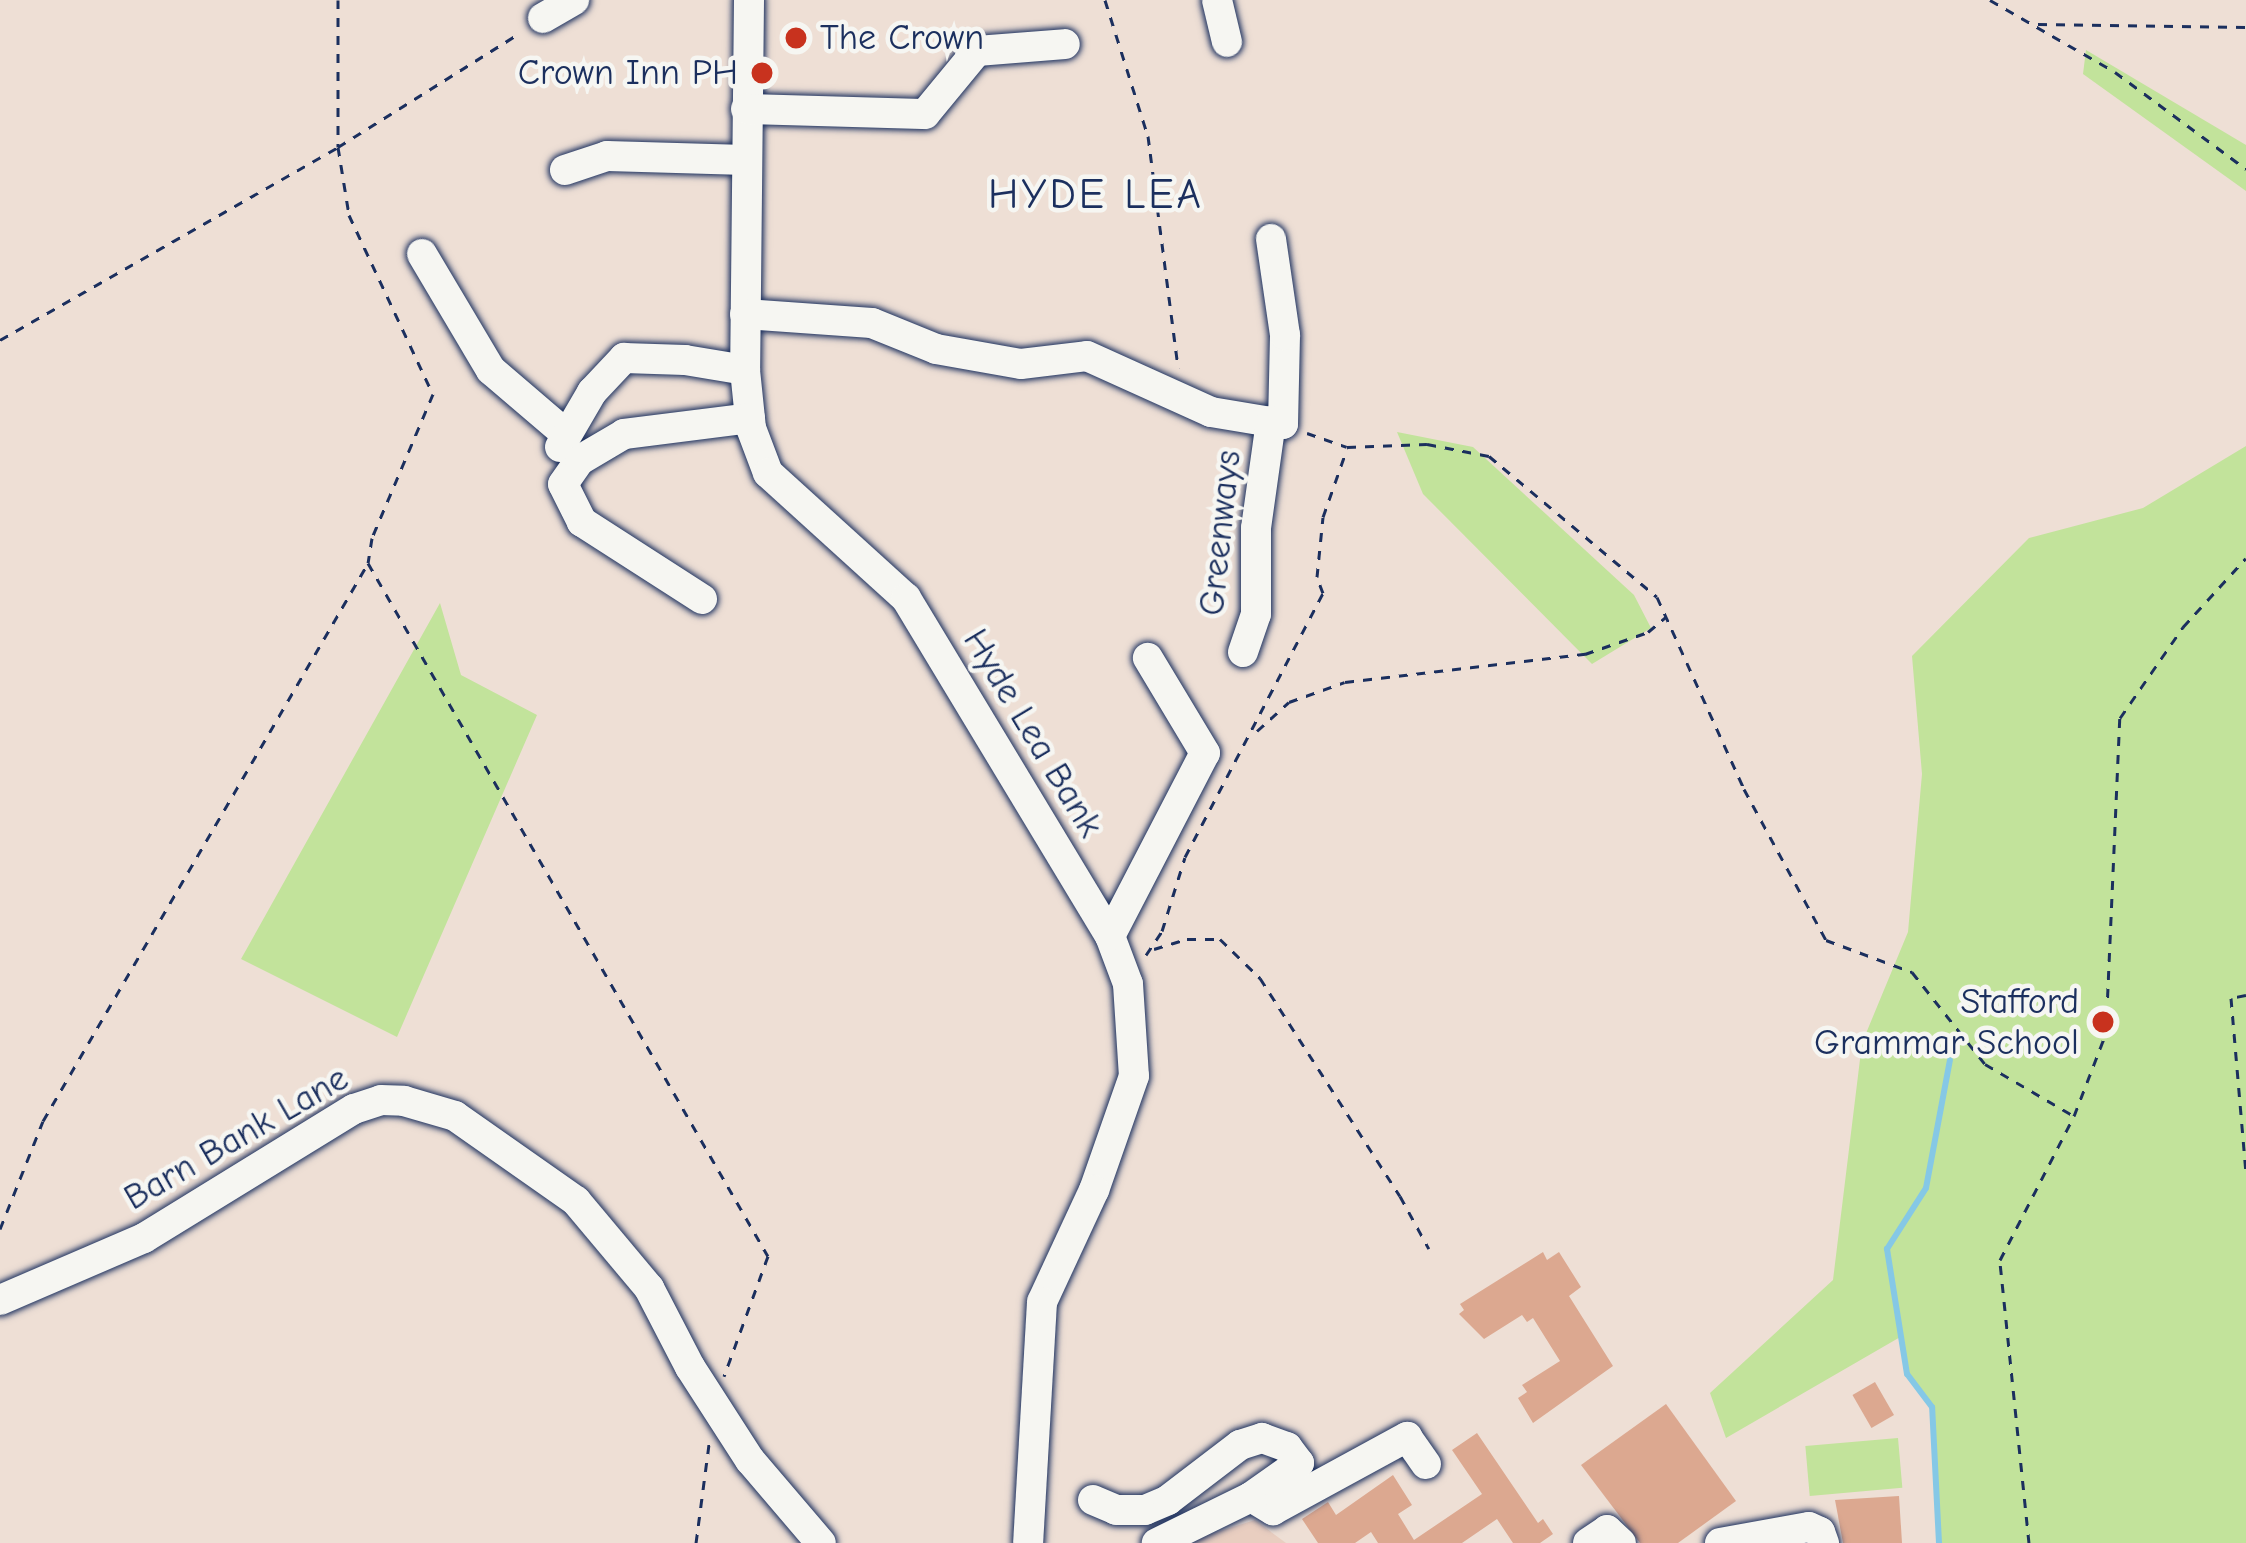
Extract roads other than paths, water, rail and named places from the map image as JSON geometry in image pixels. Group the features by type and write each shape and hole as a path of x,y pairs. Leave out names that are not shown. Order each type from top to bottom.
{"street":[{"path":"543,18 574,0"},
{"name":"Hyde Lea Bank","path":"749,0 745,370 750,418 768,473 906,598 1110,936 1125,971 1135,1039 1134,1076 1094,1190 1042,1302 1028,1543"},
{"path":"1217,0 1227,42"},
{"path":"746,109 925,113 977,51 1065,44"},
{"path":"565,170 607,156 746,160"},
{"name":"Greenways","path":"1243,652 1256,614 1256,528 1277,423 1286,335 1271,239"},
{"path":"422,254 472,345 563,440 592,392 624,358 685,360 745,370"},
{"path":"745,314 872,323 937,349 1021,364 1087,356 1211,412 1277,423"},
{"path":"702,599 582,522 563,484 580,460 625,434 750,418"},
{"path":"1110,936 1205,753 1148,658"},
{"name":"Barn Bank Lane","path":"0,1300 143,1238 354,1109 381,1100 404,1101 455,1116 576,1201 649,1288 750,1460 821,1543"},
{"path":"1251,1497 1273,1510 1407,1437 1426,1464"},
{"path":"1093,1500 1116,1510 1145,1510 1168,1501 1240,1445 1262,1438 1287,1447 1298,1463 1251,1497 1157,1543"},
{"path":"1720,1543 1809,1527 1820,1532 1824,1543"},
{"path":"1588,1543 1607,1530 1621,1543"}],"waterway":[{"path":"1939,1543 1932,1407 1907,1374 1887,1249 1926,1188 1950,1060"}],"place":[{"name":"The Crown","path":"796,38"},
{"name":"Crown Inn PH","path":"762,73"},
{"name":"Stafford Grammar School","path":"2103,1022"}],"district":[{"name":"HYDE LEA","path":"1096,195"}]}
